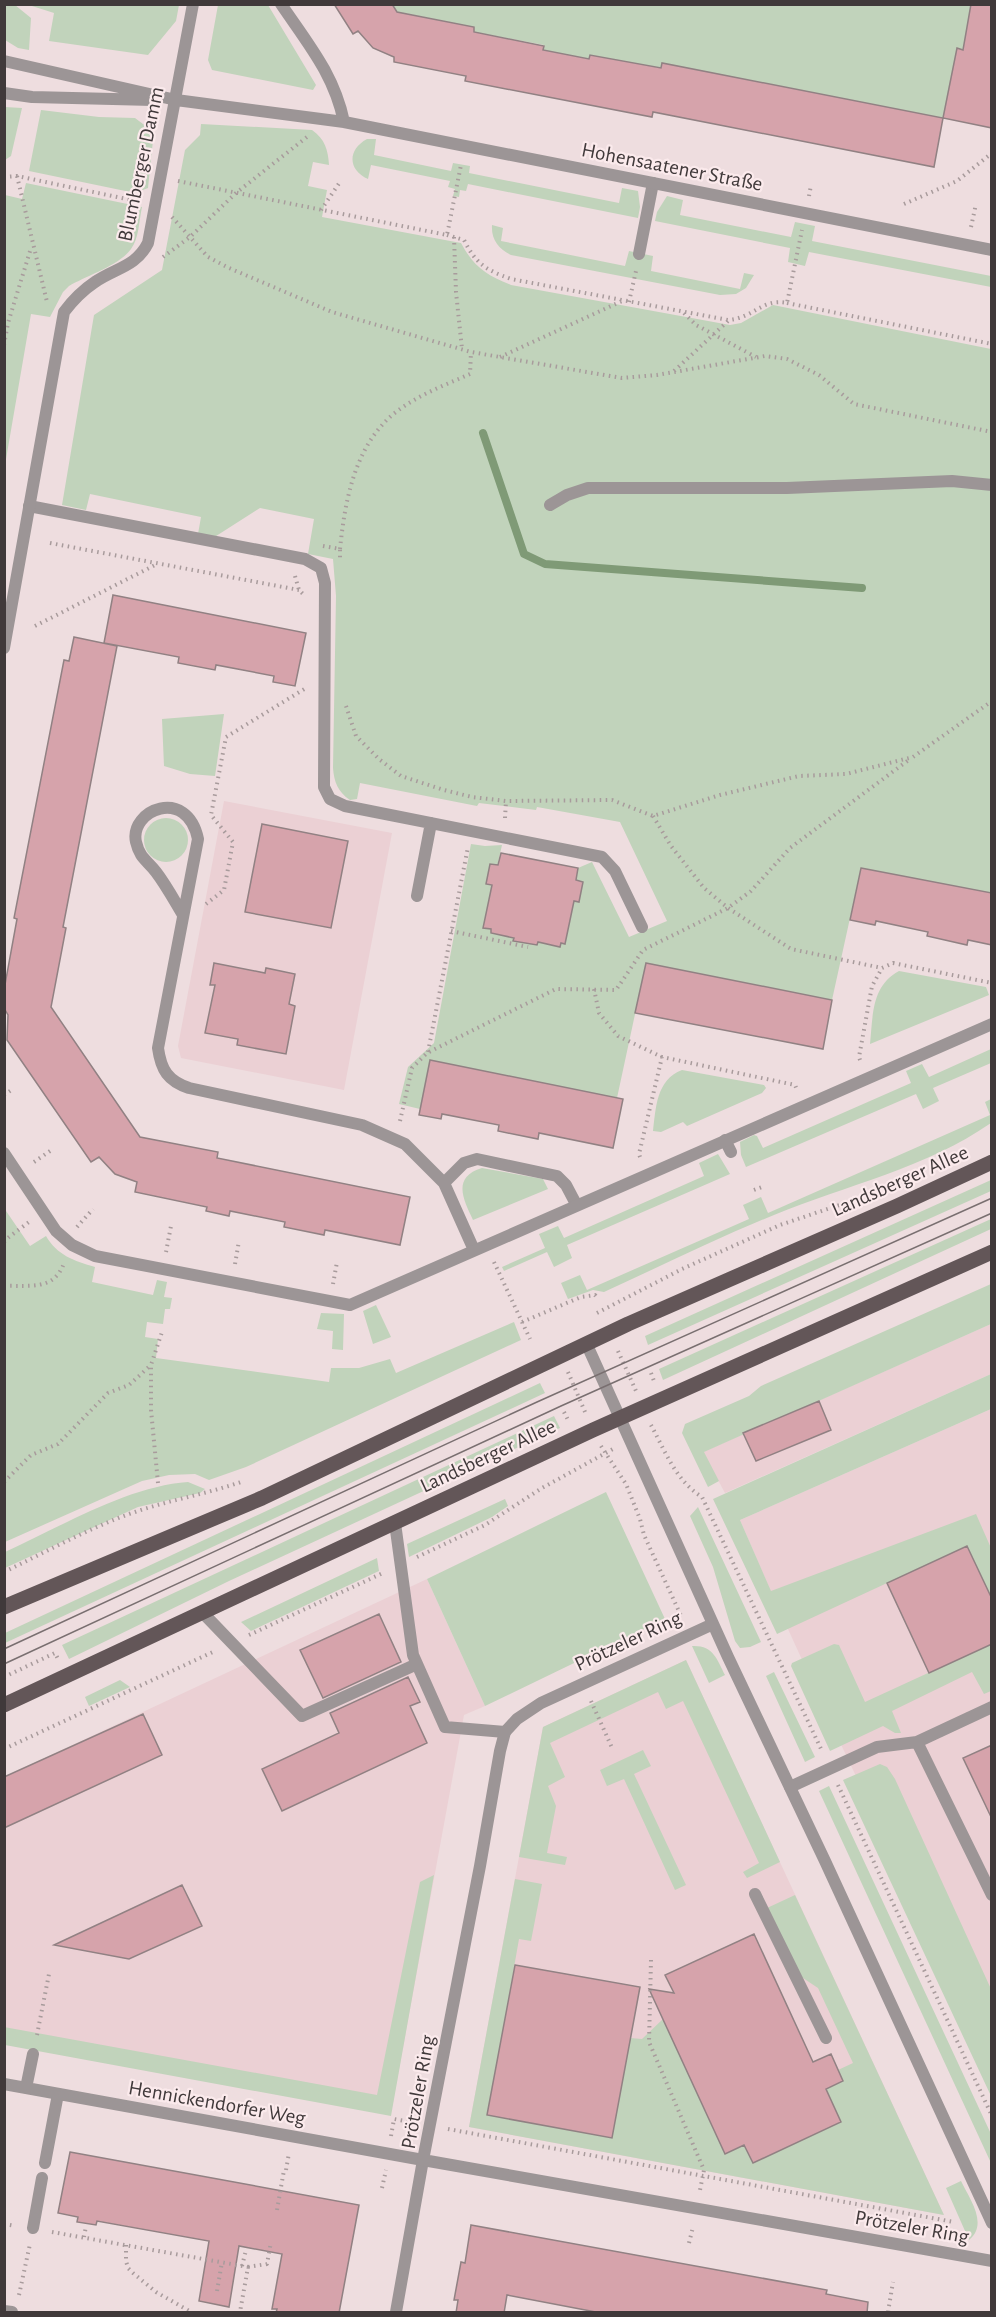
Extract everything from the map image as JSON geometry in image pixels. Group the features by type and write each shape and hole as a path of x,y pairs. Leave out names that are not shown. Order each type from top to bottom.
{"main road":[{"name":"Landsberger Allee","path":"4,1607 262,1498 628,1324 992,1162"},
{"name":"Landsberger Allee","path":"4,1705 621,1418 992,1252"}],"street":[{"name":"Blumberger Damm","path":"64,312 75,298 96,281 142,255 148,243 157,205 193,4"},
{"path":"281,4 329,74 340,99 344,122"},
{"name":"Hohensaatener Straße","path":"4,61 176,100 328,119 992,250"},
{"name":"Hohensaatener Straße","path":"4,93 32,97 176,100"},
{"path":"639,254 653,183"},
{"path":"4,648 64,312"},
{"path":"550,505 567,495 588,488 787,488 952,481 992,485"},
{"path":"29,506 305,559 321,568 325,583 324,787 330,799 345,806 602,857 615,871 642,927"},
{"path":"183,915 155,870 141,858 135,839 140,822 154,810 169,808 184,812 195,824 198,839 158,1048 160,1063 165,1074 176,1084 189,1088 362,1125 405,1144 444,1184 480,1247"},
{"path":"417,896 431,823"},
{"path":"4,1153 56,1231 72,1245 95,1256 350,1305 992,1023"},
{"path":"725,1140 731,1152"},
{"path":"444,1184 464,1163 477,1159 557,1176 566,1185 576,1204"},
{"name":"Prötzeler Ring","path":"587,1345 713,1624 992,2223"},
{"path":"394,1523 413,1655 445,1727 506,1732"},
{"path":"202,1613 302,1716 417,1664"},
{"name":"Prötzeler Ring","path":"713,1624 541,1703 517,1719 506,1732 500,1751 423,2160 992,2261"},
{"path":"790,1787 877,1747 917,1742 992,1707"},
{"path":"917,1742 992,1894"},
{"path":"755,1894 826,2038"},
{"path":"26,2088 33,2054"},
{"name":"Hennickendorfer Weg","path":"4,2084 423,2160"},
{"path":"45,2163 58,2094"},
{"path":"396,2313 423,2160"},
{"path":"33,2229 42,2178"},
{"path":"4,2311 14,2307"}],"path":[{"path":"162,257 190,237 236,192 328,119"},
{"path":"447,235 465,146"},
{"path":"904,204 957,181 992,153"},
{"path":"17,176 48,306 64,312"},
{"path":"4,177 17,176 144,202"},
{"path":"177,181 454,237 464,240 474,258 488,270 522,282 728,320 747,315 775,300 992,344"},
{"path":"321,210 340,182"},
{"path":"787,303 811,185"},
{"path":"171,216 208,257 229,268 332,312 471,352 622,378 673,372 756,357 788,359 819,375 854,404 992,432"},
{"path":"454,237 456,292 462,349"},
{"path":"4,345 8,323 32,245"},
{"path":"629,302 635,279"},
{"path":"500,357 622,300"},
{"path":"684,312 696,325 756,357"},
{"path":"673,372 728,320"},
{"path":"340,561 343,514 352,478 370,442 394,413 409,403 470,374 471,352"},
{"path":"50,543 299,590"},
{"path":"320,545 340,549"},
{"path":"35,627 157,564"},
{"path":"183,915 212,901 224,890 233,842 211,815 226,736 309,686"},
{"path":"653,816 720,795 799,776 846,774 913,757 992,701"},
{"path":"345,704 356,736 379,759 401,776 472,797 506,801 612,800 653,816 671,846 704,888 728,908 791,949 882,968 894,963 992,983"},
{"path":"428,1053 471,831"},
{"path":"452,932 528,947"},
{"path":"867,1078 859,1057 872,986 882,968"},
{"path":"594,989 599,1013 618,1036 662,1057 795,1085 804,1106"},
{"path":"648,1174 639,1154 662,1057"},
{"path":"4,1095 13,1089"},
{"path":"754,1190 762,1187"},
{"path":"627,1296 780,1225 857,1199"},
{"path":"4,1242 44,1212"},
{"path":"162,1269 171,1226"},
{"path":"4,1286 45,1285 60,1274 72,1245"},
{"path":"480,1247 530,1339"},
{"path":"522,1322 581,1297 595,1295 598,1299"},
{"path":"158,1483 151,1410 151,1365 162,1332"},
{"path":"4,1482 31,1455 58,1444 108,1393 129,1385 151,1365"},
{"path":"4,1749 485,1526 542,1488 587,1465"},
{"path":"672,1466 688,1488 702,1497 992,2116"},
{"path":"4,1572 96,1528 143,1509 201,1495 249,1479"},
{"path":"626,1484 644,1536 679,1615 695,1632"},
{"path":"4,1677 55,1653 60,1663"},
{"path":"591,1701 613,1750"},
{"path":"651,1960 649,2042 704,2170 702,2176"},
{"path":"33,2054 49,1974"},
{"path":"390,2143 394,2119 419,2124"},
{"path":"442,2128 954,2222"},
{"path":"382,2188 387,2164"},
{"path":"277,2210 284,2170"},
{"path":"84,2237 86,2226"},
{"path":"14,2307 33,2229 248,2267 267,2264 271,2242"},
{"path":"126,2245 126,2261 133,2274 156,2292 191,2313"},
{"path":"242,2266 246,2250"},
{"path":"217,2291 222,2262"},
{"path":"240,2313 248,2267"},
{"path":"888,2313 893,2282"}],"shaded area":[{"path":"224,801 392,833 344,1090 181,1058 178,1046"},
{"path":"991,1324 991,1374 725,1493 703,1452"},
{"path":"991,1409 991,2062 837,1736 740,1520"},
{"path":"427,1579 485,1706 464,1715 391,2113 5,2043 4,1777"},
{"path":"686,1660 944,2215 469,2127 543,1727"}],"green space":[{"path":"5,4 15,5 31,18 29,50 18,48 5,40"},
{"path":"32,4 179,5 176,21 148,55 49,41 54,13 32,6"},
{"path":"392,4 971,5 963,50 957,49 943,118 755,81 590,55 589,59 543,50 544,45 474,32 474,27 404,13 396,16"},
{"path":"218,5 268,5 316,85 313,90 212,70 208,60"},
{"path":"5,107 22,108 11,156 5,160"},
{"path":"41,110 99,117 135,118 147,127 153,140 148,188 135,193 29,171"},
{"path":"201,124 312,130 323,141 329,160 329,165 313,162 308,186 327,190 322,217 461,243 481,269 494,278 511,285 730,325 741,323 773,305 991,349 991,893 861,868 832,1000 646,963 617,1098 430,1060 420,1109 399,1104 408,1067 434,1043 471,844 502,845 483,928 491,929 491,933 514,938 514,941 536,945 538,942 560,947 561,943 565,944 574,901 579,902 583,882 576,880 578,868 592,862 629,937 667,921 620,822 537,807 536,810 479,803 477,806 360,783 357,799 350,800 342,794 333,768 336,596 333,559 308,554 314,519 260,508 213,538 198,534 201,517 90,494 86,510 62,505 94,315 162,270 185,150 200,135"},
{"path":"367,139 376,139 374,155 451,171 453,163 470,166 469,173 619,203 622,188 638,191 640,207 638,218 468,184 466,191 460,190 459,197 453,196 455,189 448,187 450,181 371,165 368,179 357,170 353,160 356,149"},
{"path":"26,183 142,207 136,240 126,255 69,286 63,292 50,317 31,314 5,465 5,195 22,199"},
{"path":"667,196 683,200 680,215 791,237 795,222 815,226 812,241 991,276 991,287 809,252 805,266 788,262 790,248 655,221 657,212"},
{"path":"492,225 503,228 501,241 625,266 629,251 653,256 651,271 740,289 744,273 754,275 746,288 736,294 720,295 511,255 497,243"},
{"path":"224,714 215,776 190,774 164,766 162,719"},
{"path":"166,818 175,819 182,824 187,831 187,849 182,856 175,861 166,862 157,861 150,856 145,849 144,840 145,831 150,824 157,819"},
{"path":"899,971 986,987 989,995 870,1044 873,1013 878,993 890,977"},
{"path":"991,1049 991,1063 933,1088 939,1101 923,1109 916,1094 746,1167 741,1155 740,1142 754,1135 757,1136 763,1148 911,1083 906,1071 922,1064 929,1077"},
{"path":"682,1070 764,1085 766,1088 762,1093 687,1126 683,1122 661,1132 653,1131 662,1088 673,1075"},
{"path":"991,1099 991,1123 940,1152 753,1224 604,1292 593,1290 568,1299 561,1283 580,1275 587,1290 749,1219 743,1205 761,1197 768,1213 990,1115 985,1102"},
{"path":"718,1154 730,1174 567,1245 572,1258 554,1267 547,1252 504,1271 502,1267 545,1248 539,1234 558,1226 564,1238 704,1176 699,1163"},
{"path":"482,1168 543,1179 548,1189 473,1220 464,1198 463,1183 472,1172"},
{"path":"991,1180 991,1191 648,1345 645,1336"},
{"path":"4,1208 30,1246 46,1236 61,1253 95,1267 92,1282 153,1295 157,1280 167,1282 164,1297 172,1298 170,1309 165,1309 163,1324 147,1322 145,1337 158,1339 156,1358 329,1382 331,1368 359,1368 390,1359 396,1373 514,1322 521,1340 246,1467 209,1480 195,1474 169,1475 142,1481 5,1542"},
{"path":"991,1219 991,1229 663,1380 659,1369"},
{"path":"991,1284 991,1324 704,1452 719,1481 708,1487 682,1433 685,1424 749,1396 761,1386"},
{"path":"376,1305 391,1337 373,1344 363,1311"},
{"path":"321,1313 344,1314 343,1350 332,1349 333,1331 317,1329"},
{"path":"991,1374 991,1409 740,1520 771,1591 976,1514 991,1548 991,1599 967,1546 777,1634 713,1499"},
{"path":"540,1383 545,1393 5,1643 5,1633"},
{"path":"554,1416 560,1428 229,1581 69,1659 62,1645"},
{"path":"188,1482 205,1489 200,1493 138,1507 5,1568 5,1552 71,1520 142,1491"},
{"path":"606,1492 665,1619 485,1706 427,1579"},
{"path":"505,1499 508,1506 492,1517 409,1557 407,1544"},
{"path":"698,1507 761,1642 750,1647 740,1648 735,1641 713,1567 690,1516"},
{"path":"377,1558 379,1571 251,1631 241,1622"},
{"path":"834,1644 839,1645 865,1702 991,1644 991,1691 984,1694 972,1672 892,1711 901,1733 895,1733 883,1726 830,1751 791,1666 792,1663"},
{"path":"692,1646 699,1646 710,1651 725,1675 709,1683"},
{"path":"686,1660 780,1862 747,1878 743,1872 759,1863 683,1701 666,1709 658,1692 550,1743 565,1777 548,1786 556,1806 547,1853 567,1857 565,1865 519,1857 543,1727"},
{"path":"774,1672 815,1757 805,1762 766,1676"},
{"path":"120,1680 130,1687 89,1706 85,1697"},
{"path":"643,1750 651,1766 634,1774 686,1885 675,1890 624,1779 607,1786 600,1770"},
{"path":"880,1764 887,1767 895,1779 991,1989 991,2096 843,1780"},
{"path":"829,1786 991,2134 991,2163 819,1791"},
{"path":"434,1875 391,2116 5,2045 4,2027 377,2095 420,1882"},
{"path":"515,1879 542,1884 531,1941 519,1939 488,2115 612,2138 630,2038 642,2039 663,2019 725,2154 744,2145 753,2163 841,2122 826,2089 843,2081 838,2070 853,2063 818,1988 800,1976 767,1908 795,1895 944,2215 469,2127"},
{"path":"961,2181 977,2219 975,2234 969,2240 946,2188"}],"building":[{"path":"334,4 392,4 397,12 474,27 474,32 544,46 543,50 589,59 590,55 661,68 662,63 943,118 934,167 653,112 652,117 465,81 466,76 394,62 394,57 373,48 358,31 353,34"},
{"path":"971,4 992,4 992,128 943,118 957,48 963,50"},
{"path":"113,595 306,633 295,686 273,682 274,676 216,665 215,670 178,663 179,657 104,643"},
{"path":"74,637 117,646 63,927 66,928 51,1007 140,1137 218,1152 217,1158 410,1197 400,1245 325,1230 324,1235 284,1227 285,1222 230,1211 229,1216 206,1211 207,1207 135,1192 137,1182 115,1174 99,1157 91,1162 7,1040 8,1015 4,1008 4,990 17,919 14,918 64,660 69,661"},
{"path":"262,824 348,841 331,928 245,912"},
{"path":"501,853 578,868 576,880 583,882 579,902 574,901 565,944 561,943 560,947 538,942 537,945 513,941 514,938 491,933 491,929 483,928 492,885 486,884 490,864 498,865"},
{"path":"861,868 992,893 992,945 968,940 967,945 927,936 928,932 876,921 875,925 850,920"},
{"path":"214,963 265,973 266,968 295,974 289,1004 295,1006 286,1054 237,1045 238,1039 205,1033 215,985 210,985"},
{"path":"646,963 832,1000 823,1049 635,1013"},
{"path":"430,1060 623,1099 613,1148 539,1133 538,1139 498,1131 499,1125 442,1114 441,1119 419,1115"},
{"path":"819,1401 831,1430 756,1461 743,1433"},
{"path":"967,1546 992,1599 992,1644 929,1673 887,1583"},
{"path":"379,1614 401,1662 323,1698 300,1650"},
{"path":"408,1677 420,1702 410,1706 427,1743 282,1811 262,1769 339,1733 330,1713"},
{"path":"143,1714 162,1755 4,1828 4,1777"},
{"path":"992,1745 992,1819 963,1758"},
{"path":"182,1885 202,1926 129,1959 54,1945"},
{"path":"754,1934 813,2062 831,2054 843,2081 826,2089 841,2122 753,2163 744,2145 725,2154 649,1989 674,1993 665,1975"},
{"path":"515,1965 640,1987 612,2138 487,2115"},
{"path":"70,2152 359,2205 339,2313 276,2313 277,2309 272,2309 282,2254 239,2246 229,2307 199,2301 209,2241 97,2221 96,2225 77,2222 78,2217 58,2213"},
{"path":"471,2225 827,2290 826,2294 868,2302 867,2313 601,2313 507,2295 504,2313 456,2313 458,2300 454,2300 461,2262 465,2263"}],"waterway":[{"path":"483,433 524,554 545,564 862,588"}],"tram line":[{"path":"4,1649 537,1402 992,1198"},
{"path":"4,1664 561,1406 992,1213"}]}
